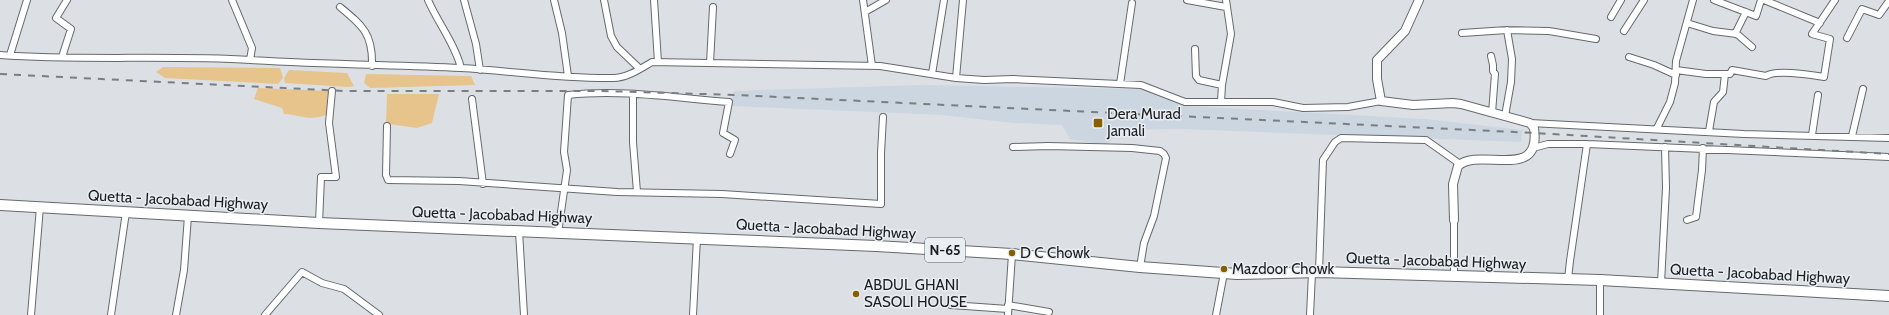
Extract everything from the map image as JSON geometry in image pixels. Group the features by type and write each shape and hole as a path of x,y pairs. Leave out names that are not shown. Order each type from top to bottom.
{"highway":[{"name":"Quetta - Jacobabad Highway","path":"0,205 319,223 697,238 1012,254 1140,267 1224,273 1315,272 1600,280 1889,296"}],"street":[{"path":"10,55 27,0"},
{"path":"62,57 71,28 56,18 67,0"},
{"path":"428,0 458,57 461,68"},
{"path":"464,0 476,44 480,70"},
{"path":"554,0 562,33 568,76"},
{"path":"604,0 611,36 617,47 640,69"},
{"path":"654,0 658,62"},
{"path":"863,0 872,66"},
{"path":"865,12 886,0"},
{"path":"932,74 944,0"},
{"path":"956,78 963,0"},
{"path":"1187,0 1226,7"},
{"path":"1221,102 1222,85 1231,34 1226,0"},
{"path":"1381,100 1377,80 1377,60 1405,31 1419,0"},
{"path":"1610,17 1621,0"},
{"path":"1624,31 1644,0"},
{"path":"1657,128 1670,102 1676,73 1676,61 1693,0"},
{"path":"1714,0 1756,16 1762,0 1820,23"},
{"path":"1629,57 1676,73 1730,74 1732,70 1766,76 1770,74 1788,73 1824,76 1830,39 1812,34 1835,0"},
{"path":"234,1 252,48 250,60"},
{"path":"1848,38 1862,9 1879,15 1889,1"},
{"path":"1120,84 1132,3"},
{"path":"340,7 356,20 366,32 372,48 372,66"},
{"path":"710,63 713,7"},
{"path":"1735,34 1746,12"},
{"path":"1687,23 1713,31 1735,34 1752,47"},
{"path":"1462,33 1506,30 1549,31 1596,39"},
{"path":"1505,116 1511,82 1512,59 1506,30"},
{"path":"1195,49 1196,76 1199,80 1222,85"},
{"path":"0,55 250,60 286,63 461,68 615,78 630,74 652,62 872,66 956,78 984,80 1013,78 1141,85 1185,102 1273,102 1304,108 1348,107 1381,100 1413,105 1452,103 1530,123 1812,136 1889,138"},
{"path":"1491,56 1493,71 1495,74 1492,113"},
{"path":"1709,131 1714,102 1723,92 1726,74"},
{"path":"1852,136 1863,88"},
{"path":"319,223 321,177 336,177 329,123 332,91"},
{"path":"558,233 563,188 567,170 564,152 568,95 590,93 729,102 723,133 735,140 730,154"},
{"path":"632,95 633,142 638,192"},
{"path":"1812,136 1818,95"},
{"path":"472,99 483,184"},
{"path":"387,126 386,176 388,180 459,181 483,184 617,192 772,196 880,204 883,117"},
{"path":"1530,123 1534,128 1535,133 1533,148"},
{"path":"1310,315 1315,272 1323,160 1335,142 1341,138 1426,140 1460,164"},
{"path":"1454,277 1453,184 1456,169 1460,164 1466,161 1524,158 1533,148 1548,144 1665,146 1889,157"},
{"path":"1568,279 1587,144"},
{"path":"1013,147 1048,146 1132,148 1160,151 1164,154 1166,158 1154,216 1144,243 1140,267"},
{"path":"1661,283 1666,188 1665,146"},
{"path":"1687,220 1696,217 1702,170 1703,148"},
{"path":"30,315 40,207"},
{"path":"111,315 126,212"},
{"path":"176,315 184,270 188,216"},
{"path":"519,231 524,315"},
{"path":"693,315 697,238"},
{"path":"1008,310 1012,254"},
{"path":"265,315 302,272 322,283 344,289 379,315"},
{"path":"1216,315 1224,273"},
{"path":"1600,280 1600,315"},
{"path":"951,305 1049,312"}],"shaded area":[{"path":"163,67 280,68 283,78 278,84 165,78 156,72"},
{"path":"289,70 347,73 354,86 348,87 285,83 284,78"},
{"path":"366,74 471,76 475,85 370,88 364,83"},
{"path":"921,85 1141,89 1188,106 1426,119 1522,130 1521,142 1180,129 1121,130 1106,145 1070,139 1062,125 1013,123 942,115 731,106 734,91"},
{"path":"258,88 329,91 328,114 311,118 284,114 282,108 254,99"},
{"path":"387,94 439,94 432,123 417,128 389,124 386,122"}],"railway":[{"path":"0,74 345,91 602,91 736,95 1535,133 1889,154"}],"place":[{"name":"Dera Murad Jamali","path":"1098,123"},
{"name":"D C Chowk","path":"1012,253"},
{"name":"Mazdoor Chowk","path":"1224,269"},
{"name":"ABDUL GHANI SASOLI HOUSE","path":"856,294"}]}
